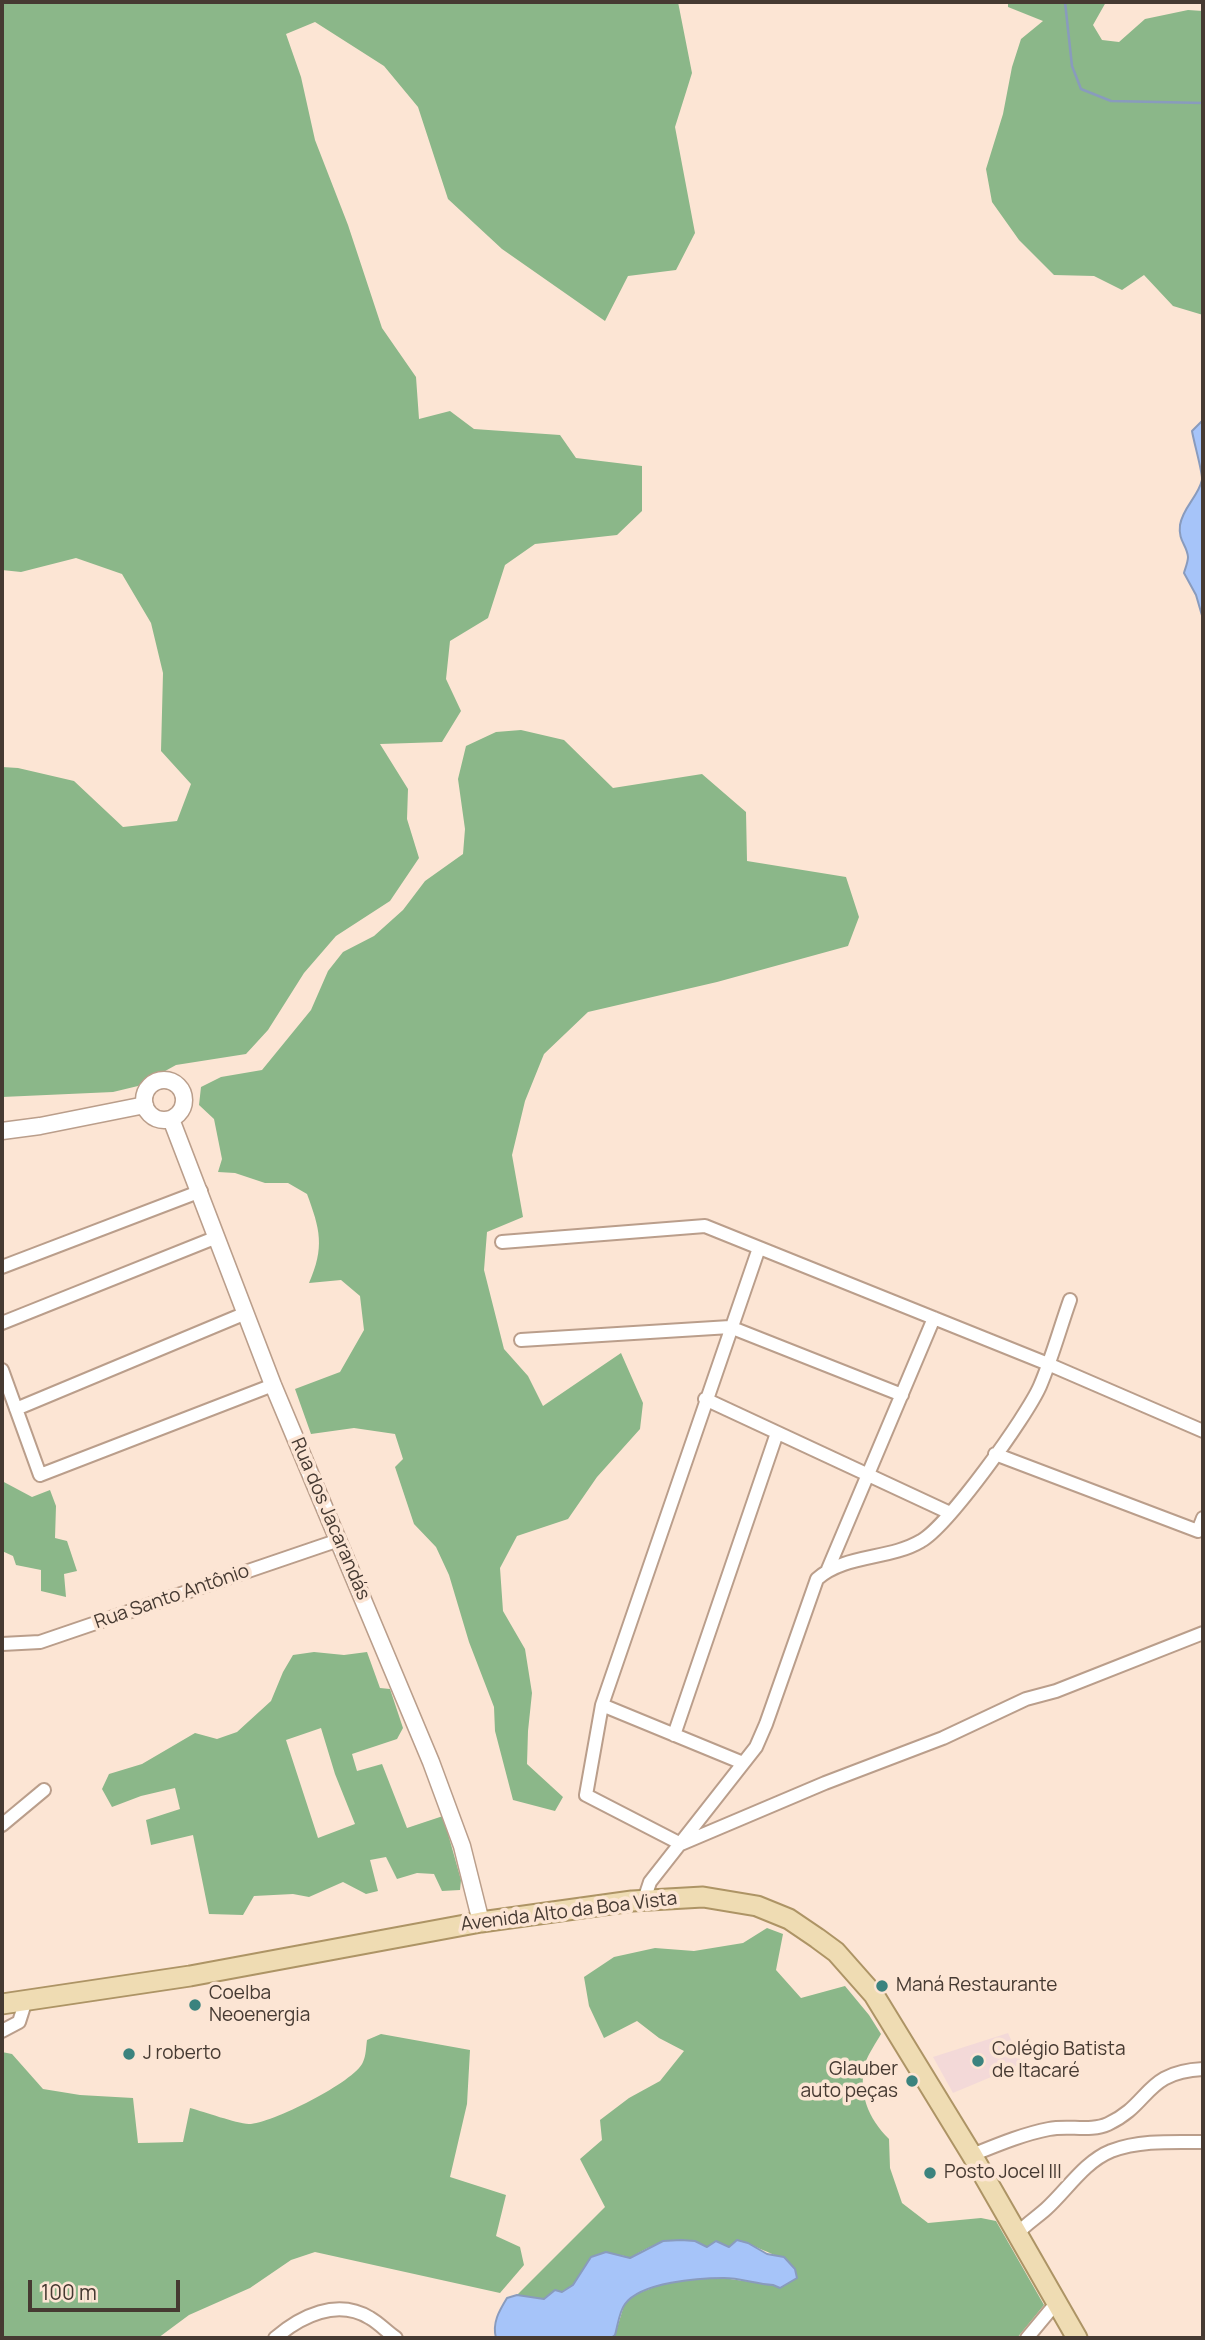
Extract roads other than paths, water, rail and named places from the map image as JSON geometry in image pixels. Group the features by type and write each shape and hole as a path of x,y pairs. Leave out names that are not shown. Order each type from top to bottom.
{"main road":[{"name":"Avenida Alto da Boa Vista","path":"2,2004 190,1976 481,1922 644,1900 703,1896 757,1906 789,1919 836,1952 874,1995 972,2155 1077,2338"}],"street":[{"path":"165,1080 174,1082 181,1088 185,1102 182,1111 171,1119 155,1118 145,1105 144,1096 152,1084 165,1080"},
{"path":"2,1131 145,1105"},
{"name":"Rua dos Jacarandás","path":"171,1119 274,1385 431,1762 462,1846 481,1922"},
{"path":"2,1267 201,1191"},
{"path":"502,1242 705,1226 1048,1364 1203,1432"},
{"path":"2,1323 217,1237"},
{"path":"681,1844 586,1795 602,1705 759,1248"},
{"path":"828,1569 901,1550 922,1541 950,1513 1012,1432 1040,1387 1070,1300"},
{"path":"16,1409 246,1313"},
{"path":"644,1900 650,1882 756,1747 817,1579 828,1569 934,1318"},
{"path":"522,1340 730,1327 902,1395"},
{"path":"2,1370 40,1475 274,1385"},
{"path":"705,1399 950,1513"},
{"path":"674,1735 777,1433"},
{"path":"995,1454 1198,1531 1203,1518"},
{"name":"Rua Santo Antônio","path":"2,1644 40,1642 339,1540"},
{"path":"681,1844 825,1783 943,1738 1026,1699 1056,1692 1203,1633"},
{"path":"602,1705 743,1763"},
{"path":"2,1825 44,1790"},
{"path":"2,2031 19,2022 26,2000"},
{"path":"972,2155 1036,2132 1060,2127 1106,2125 1126,2112 1156,2082 1188,2070 1203,2069"},
{"path":"1017,2234 1088,2166 1111,2151 1167,2142 1203,2142"},
{"path":"1027,2338 1057,2302"},
{"path":"275,2338 310,2314 335,2310 367,2316 396,2338"}],"water":[{"path":"1203,420 1203,619 1196,595 1184,573 1188,557 1181,539 1180,525 1202,480 1192,431"},
{"path":"737,2240 748,2243 767,2254 784,2257 795,2269 797,2278 780,2288 724,2278 686,2280 657,2286 633,2297 625,2304 615,2335 611,2338 496,2338 496,2322 507,2298 517,2295 544,2299 555,2290 562,2292 573,2285 591,2257 606,2252 630,2258 663,2241 695,2241 707,2247 716,2241 729,2247"}],"waterway":[{"path":"1065,2 1072,66 1081,89 1111,101 1203,103"}],"place":[{"name":"Maná Restaurante","path":"882,1986"},
{"name":"Coelba Neoenergia","path":"195,2005"},
{"name":"J roberto","path":"129,2054"},
{"name":"Colégio Batista de Itacaré","path":"978,2061"},
{"name":"Glauber auto peças","path":"912,2081"},
{"name":"Posto Jocel III","path":"930,2173"}]}
